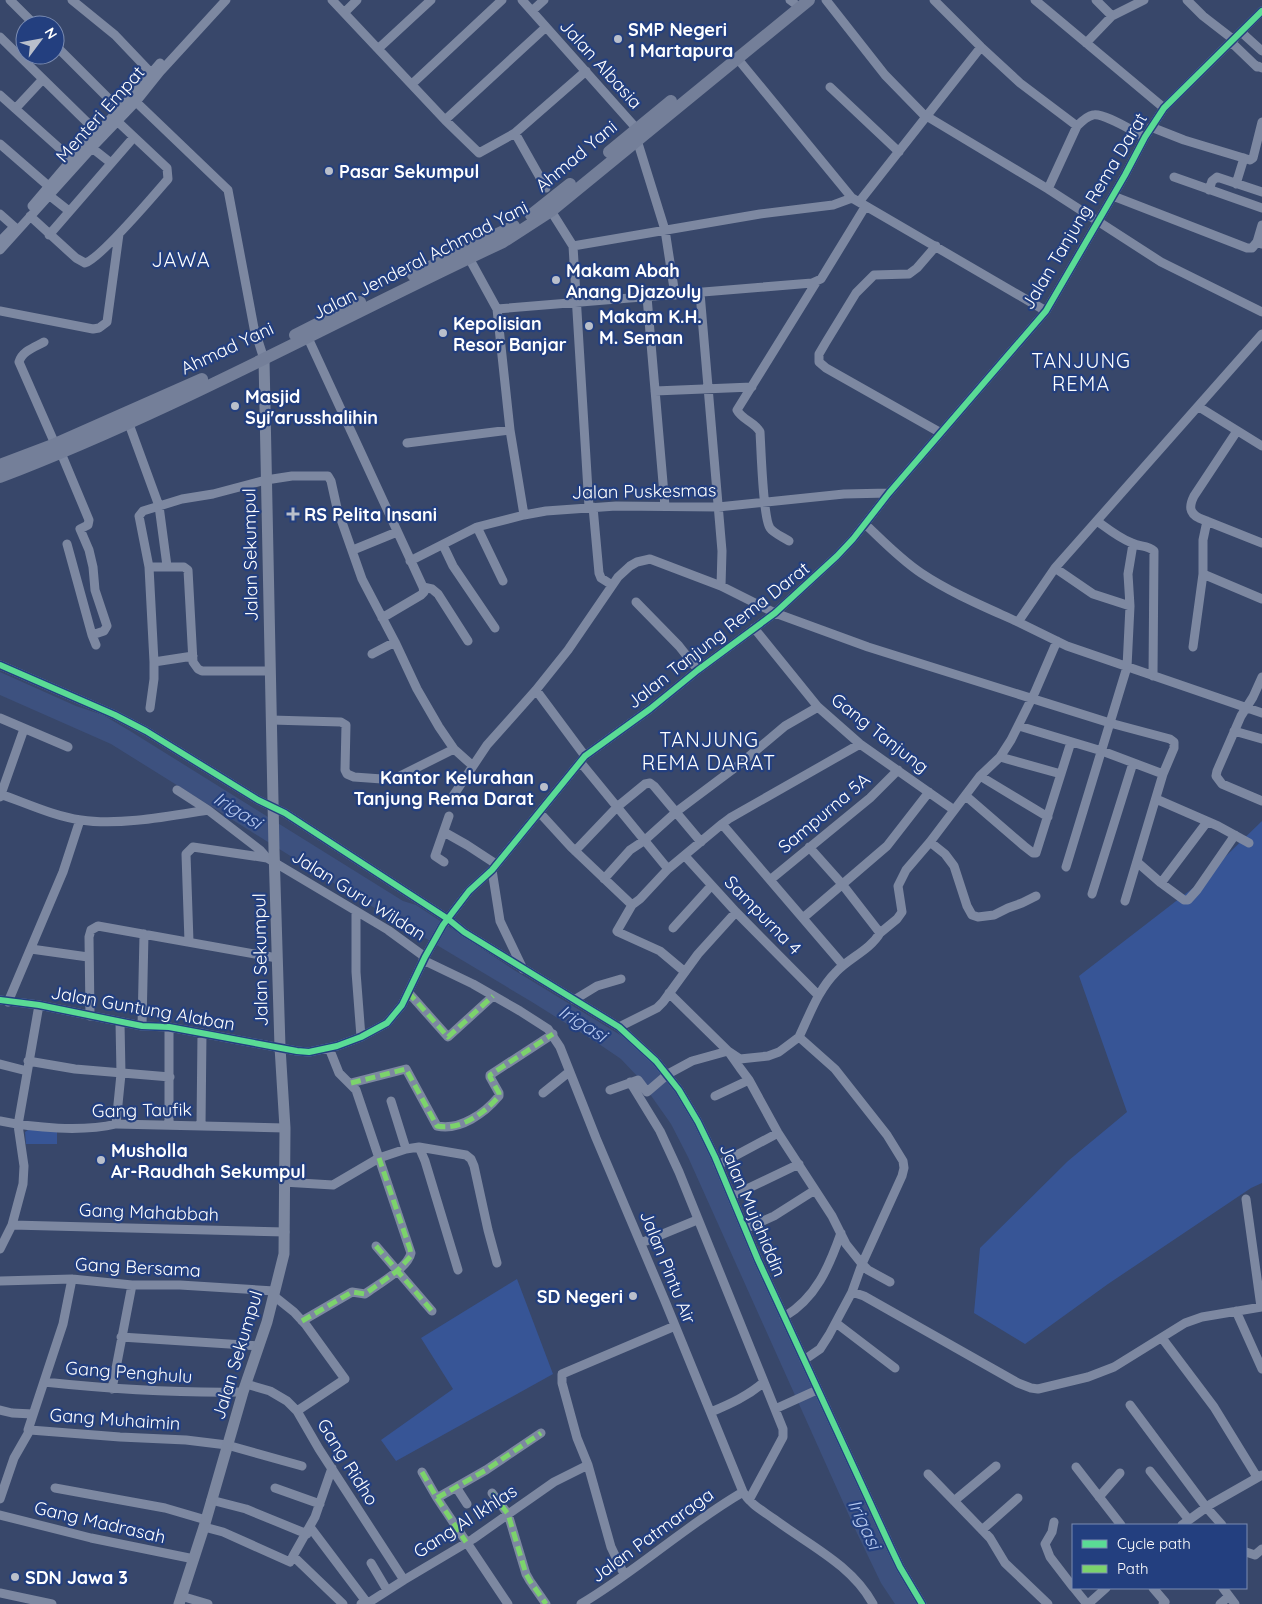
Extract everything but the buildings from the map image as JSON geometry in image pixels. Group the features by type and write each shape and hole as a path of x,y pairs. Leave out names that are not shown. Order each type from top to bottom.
{"highway":[{"name":"Jalan Jenderal Achmad Yani","path":"0,477 58,448 129,424 263,355 308,338 503,242 551,211 582,179 637,134 809,0"},
{"name":"Ahmad Yani","path":"637,134 794,1"},
{"name":"Ahmad Yani","path":"0,465 58,448 160,399 263,355 515,226 582,179"}],"main road":[{"name":"Jalan Sekumpul","path":"180,1600 205,1524 244,1388 260,1346 284,1254 283,1182 285,1128 272,857 273,812 263,355"}],"street":[{"path":"10,0 25,15"},
{"path":"72,0 83,3 153,75"},
{"name":"Menteri Empat","path":"0,241 30,216 97,132 133,100 218,0"},
{"name":"Menteri Empat","path":"153,75 226,0"},
{"path":"332,0 445,120 479,153 515,133 586,70"},
{"path":"345,12 358,0"},
{"path":"379,48 431,0"},
{"path":"412,84 502,0"},
{"name":"Jalan Albasia","path":"522,0 586,70 637,134"},
{"path":"532,11 544,0"},
{"path":"826,0 885,75 912,105 927,116 1048,189 1161,262 1262,312"},
{"path":"934,0 981,47 1020,82 1077,126"},
{"path":"1035,0 1164,108"},
{"path":"1096,0 1112,16"},
{"path":"1086,43 1112,16 1144,0"},
{"path":"1187,0 1233,41 1257,69"},
{"name":"Jalan Tanjung Rema Darat","path":"280,1047 309,1052 329,1048 361,1037 387,1023 395,1015 425,956 446,922 469,891 494,867 583,759 775,613 837,556 1046,311 1145,137 1164,108 1262,11"},
{"path":"445,120 546,26"},
{"path":"1241,32 1262,51"},
{"path":"0,37 97,132"},
{"path":"789,541 770,529 765,502 760,432 757,426 739,414 737,410 817,281 821,279 859,202 981,47"},
{"path":"65,55 122,111"},
{"path":"736,58 859,202 1046,311"},
{"path":"16,108 43,79"},
{"path":"830,87 899,152"},
{"path":"0,94 75,161"},
{"path":"133,100 228,190 254,328 263,355"},
{"name":"Menteri Empat","path":"75,161 92,148 117,121 122,111"},
{"path":"1048,189 1077,126 1086,118 1095,114 1104,116 1145,137"},
{"path":"30,216 76,258 85,263 93,260 119,233 168,179 167,168 117,121"},
{"path":"1151,127 1184,140 1250,160 1253,158 1262,122"},
{"path":"515,133 546,188"},
{"path":"637,134 665,230 675,295"},
{"path":"49,234 134,137"},
{"path":"0,144 51,191 69,211"},
{"path":"92,148 111,163"},
{"path":"1236,184 1244,158"},
{"path":"1174,177 1262,208"},
{"path":"1209,190 1212,181 1217,177 1262,192"},
{"name":"Menteri Empat","path":"0,250 16,228 51,191"},
{"path":"1112,196 1238,245 1251,248 1260,243 1262,225"},
{"path":"573,246 760,214 859,202"},
{"path":"551,211 573,246 591,507 599,573 601,578 612,584"},
{"path":"0,214 16,228"},
{"path":"0,311 93,328 103,326 107,322 119,233"},
{"path":"936,246 918,268 909,274 874,274 856,293 819,354 819,362 826,368 940,433"},
{"path":"469,258 497,308 510,430 524,515"},
{"path":"497,308 700,293 817,281"},
{"path":"700,293 722,551 721,586"},
{"path":"647,297 665,506"},
{"path":"1018,622 1055,568 1262,334"},
{"path":"308,338 423,588 424,592 421,595 382,618"},
{"path":"44,342 24,353 20,357 19,362 89,520 88,525 80,529 93,567 95,590 107,626 104,631 92,635"},
{"path":"655,391 752,387"},
{"path":"1198,407 1262,446"},
{"path":"129,424 159,506 167,566"},
{"path":"407,443 510,430"},
{"path":"1237,431 1191,502 1192,513 1199,518 1262,543"},
{"path":"150,708 154,662 149,567 139,516 142,511 266,480 292,476 324,476 330,478 337,508 362,579 417,689 454,749 473,766"},
{"name":"Jalan Puskesmas","path":"410,561 477,527 524,515 591,507 718,507 844,494 889,493"},
{"path":"1097,521 1133,544 1149,547 1154,551 1153,676"},
{"path":"1193,647 1203,574 1203,540 1207,521"},
{"path":"865,524 921,573 948,589 1056,641 1262,713"},
{"path":"477,527 503,581"},
{"path":"353,550 397,532"},
{"path":"67,544 96,645"},
{"path":"1066,867 1128,667 1130,606 1128,574 1133,544"},
{"path":"443,545 453,566 495,628"},
{"path":"453,796 487,745 536,690 568,650 612,584 630,566 650,559 721,586 775,613 868,648 1033,697 1110,723 1172,740 1175,744 1174,748 1163,774 1125,901"},
{"path":"149,567 184,567 189,572 194,666 202,671 270,671"},
{"path":"1055,568 1093,594 1130,606"},
{"path":"1203,574 1262,599"},
{"path":"423,588 432,589 438,594 468,641"},
{"path":"636,602 698,670"},
{"name":"Gang Tanjung","path":"754,628 818,707 860,744 954,810"},
{"path":"610,1090 638,1080 647,1092 666,1077 692,1061 728,1051 740,1059 768,1056 779,1052 799,1036 818,995 843,965 872,943 880,933 900,916 902,906 898,886 906,870 930,842 980,776 1000,757 1019,726 1033,697 1056,641"},
{"path":"372,654 395,642"},
{"path":"154,662 193,656"},
{"name":"Jalan Mujahiddin","path":"0,665 115,715 146,731 273,812 285,812 446,922 619,1027 644,1049 698,1122 804,1360 815,1391 897,1561 922,1604"},
{"path":"1261,682 1234,731 1216,776 1222,784 1262,801"},
{"path":"536,690 617,807 668,869"},
{"path":"604,879 630,850 645,840 676,812 740,764 785,726 818,707"},
{"path":"0,718 68,747"},
{"path":"271,720 341,722 346,725 345,770 347,774 354,777 382,780 398,777 454,749"},
{"path":"1019,726 1102,751 1163,774"},
{"path":"24,729 0,795 80,820 103,822 208,810"},
{"path":"1234,731 1262,739"},
{"path":"966,796 1035,854 1071,742"},
{"path":"685,972 660,951 616,931 632,905 656,884 668,869 730,818 860,744"},
{"path":"1000,757 1061,774"},
{"path":"1092,894 1134,763"},
{"name":"Sampurna 5A","path":"770,880 870,798 898,770"},
{"path":"980,776 1048,817"},
{"path":"575,851 617,807 645,784 650,783 701,842"},
{"path":"177,790 208,810 272,857"},
{"path":"803,918 831,896 842,884 887,846 929,792"},
{"path":"1156,799 1249,843"},
{"path":"539,812 575,851 632,905"},
{"path":"444,862 435,856 449,816"},
{"path":"4,1001 31,949 63,872 80,820"},
{"path":"1161,883 1207,822"},
{"path":"722,824 843,965"},
{"path":"444,832 467,845 494,867 500,921 523,969"},
{"path":"1137,862 1161,883 1184,900 1188,900 1235,835"},
{"path":"930,842 945,854 954,866 967,906 972,915 978,917 994,915 1022,904 1036,896"},
{"path":"189,942 186,854 193,847 272,857"},
{"path":"809,847 842,884 880,933"},
{"name":"Sampurna 4","path":"686,856 711,886 818,995"},
{"name":"Jalan Guru Wildan","path":"272,857 388,930 425,956"},
{"path":"673,928 711,886"},
{"path":"356,911 356,972 361,1037"},
{"path":"619,1027 657,1008 698,954 736,912"},
{"path":"90,1016 89,937 94,928 98,926 277,958"},
{"path":"142,1026 144,934"},
{"path":"31,949 88,957"},
{"name":"Jalan Pintu Air","path":"425,956 520,1011 548,1029 552,1034 560,1047 743,1492 749,1500 845,1569 858,1582 873,1604"},
{"path":"574,1000 597,986 621,979"},
{"path":"408,992 448,1037 493,996"},
{"path":"669,993 728,1051 749,1080 778,1133 815,1190 846,1244 868,1270 890,1282"},
{"name":"Jalan Guntung Alaban","path":"4,1001 39,1005 142,1026 170,1027 280,1047"},
{"path":"0,1249 12,1225 23,1184 24,1166 18,1125 39,1005"},
{"path":"116,1124 121,1074 120,1022"},
{"path":"169,1125 170,1027"},
{"path":"201,1126 202,1033"},
{"path":"351,1083 406,1070 436,1126 454,1125 483,1112 499,1096 490,1075 517,1059 552,1034"},
{"path":"799,1036 835,1069 887,1135 903,1161 904,1168 862,1264 852,1292 836,1323 820,1349 804,1360"},
{"path":"302,1321 352,1292 365,1294 397,1271 410,1258 411,1253 356,1090 351,1083 344,1080 338,1073 329,1048"},
{"path":"28,1061 121,1074 170,1077"},
{"path":"0,1064 27,1071"},
{"path":"543,1093 570,1072"},
{"path":"715,1096 749,1080"},
{"path":"630,1082 660,1131 679,1172 783,1430 784,1437 749,1500"},
{"path":"391,1101 406,1149"},
{"name":"Gang Taufik","path":"0,1121 18,1125 102,1127 116,1124 285,1128"},
{"path":"718,1165 778,1133"},
{"path":"283,1182 333,1185 379,1158 406,1149 419,1147 466,1154 471,1159 497,1262"},
{"path":"419,1147 458,1270"},
{"path":"732,1196 799,1164"},
{"path":"745,1229 774,1216 815,1190"},
{"path":"852,1292 864,1296 1018,1383 1031,1388 1049,1388 1103,1372 1124,1362 1176,1327 1202,1317 1261,1307 1246,1199"},
{"path":"641,1243 697,1220"},
{"name":"Gang Mahabbah","path":"12,1225 285,1232"},
{"path":"784,1317 796,1310 822,1280 841,1233"},
{"path":"376,1246 432,1311"},
{"path":"0,1499 3,1482 30,1430 28,1430 63,1324 72,1279"},
{"name":"Gang Bersama","path":"0,1281 72,1279 132,1285 180,1285 274,1294"},
{"path":"112,1389 132,1285"},
{"path":"274,1294 302,1321 345,1379 297,1411"},
{"path":"1236,1311 1262,1369"},
{"path":"836,1323 895,1368"},
{"path":"624,1574 611,1547 588,1464 575,1432 562,1383 562,1374 675,1326"},
{"path":"121,1337 260,1346"},
{"path":"1150,1471 1185,1522 1206,1507 1259,1476 1214,1407 1162,1338"},
{"name":"Gang Penghulu","path":"44,1382 112,1389 191,1393 244,1388"},
{"path":"711,1412 738,1400 764,1382"},
{"name":"Gang Ridho","path":"244,1388 263,1388 277,1394 297,1411 404,1580"},
{"path":"775,1410 815,1391"},
{"path":"1130,1405 1206,1507 1221,1524"},
{"path":"0,1410 12,1413 33,1414"},
{"name":"Gang Muhaimin","path":"30,1430 186,1440 227,1446 302,1466"},
{"path":"437,1498 486,1470 541,1433"},
{"name":"Gang Al Ikhlas","path":"366,1604 473,1539 554,1482 588,1464"},
{"path":"954,1501 996,1466"},
{"path":"1076,1467 1120,1524"},
{"path":"55,1488 165,1508 290,1562 320,1504 332,1468"},
{"path":"422,1472 437,1498 508,1604"},
{"path":"1099,1496 1120,1473"},
{"path":"928,1474 982,1530 998,1551 1004,1563 1048,1604"},
{"path":"456,1487 467,1504"},
{"path":"275,1488 320,1504"},
{"name":"Jalan Patmaraga","path":"580,1604 603,1590 709,1513 743,1492"},
{"path":"492,1493 508,1514 526,1574 546,1604"},
{"path":"982,1530 1018,1498"},
{"path":"212,1500 246,1508 308,1530 366,1604"},
{"name":"Gang Madrasah","path":"0,1515 91,1538 194,1559"},
{"path":"1054,1522 1052,1532 1044,1544 1050,1557 1072,1584"},
{"path":"1247,1552 1255,1555 1262,1549"},
{"path":"293,1556 343,1604"},
{"path":"371,1563 388,1590"},
{"path":"1076,1589 1091,1603 1105,1589"},
{"path":"1154,1589 1165,1602 1163,1604"},
{"path":"1224,1589 1235,1604"},
{"path":"0,1593 52,1604"},
{"path":"1220,1604 1229,1596"},
{"path":"180,1600 208,1604"}],"shaded area":[{"path":"1262,821 1262,1183 1251,1188 1108,1284 1025,1344 974,1313 980,1248 1068,1161 1127,1112 1079,976 1193,888"},
{"path":"57,1129 57,1144 26,1144 25,1132 28,1130"},
{"path":"517,1279 553,1374 396,1461 381,1440 453,1389 421,1338"}],"water":[{"name":"Irigasi","path":"0,672 76,706 103,715 130,731 403,901 416,905 514,970 635,1044 662,1070 691,1113 921,1604 895,1604 881,1583 688,1157 671,1124 638,1077 621,1059 532,1002 353,895 111,744 0,695"}],"marked path":[{"path":"408,992 448,1037 493,996"},
{"path":"351,1083 406,1069 437,1126 454,1126 471,1119 487,1109 499,1096 490,1075 553,1034"},
{"path":"302,1321 352,1292 365,1294 397,1271 411,1256 379,1158"},
{"path":"376,1246 432,1311"},
{"path":"437,1498 486,1470 541,1433"},
{"path":"422,1472 466,1542"},
{"path":"492,1493 508,1514 526,1574 546,1604"}],"cycle path":[{"path":"0,1000 39,1005 142,1026 169,1027 309,1052 337,1046 361,1037 387,1023 402,1005 443,925 469,891 492,870 585,756 650,709 698,670 775,613 853,539 889,493 1046,311 1145,137 1164,108 1262,11"},
{"path":"0,665 115,715 146,731 258,800 285,813 448,919 464,932 619,1027 656,1061 679,1090 698,1122 715,1157 758,1260 891,1548 922,1604"}],"place":[{"name":"SMP Negeri 1 Martapura","path":"618,39"},
{"name":"Pasar Sekumpul","path":"329,171"},
{"name":"Makam Abah Anang Djazouly","path":"556,280"},
{"name":"Makam K.H. M. Seman","path":"589,326"},
{"name":"Kepolisian Resor Banjar","path":"443,333"},
{"name":"Masjid Syi'arusshalihin","path":"235,406"},
{"name":"RS Pelita Insani","path":"293,514"},
{"name":"Kantor Kelurahan Tanjung Rema Darat","path":"544,787"},
{"name":"Musholla Ar-Raudhah Sekumpul","path":"101,1160"},
{"name":"SD Negeri","path":"633,1296"},
{"name":"SDN Jawa 3","path":"15,1577"}],"district":[{"name":"JAWA","path":"181,259"},
{"name":"TANJUNG REMA","path":"1081,372"},
{"name":"TANJUNG REMA DARAT","path":"709,750"}]}
